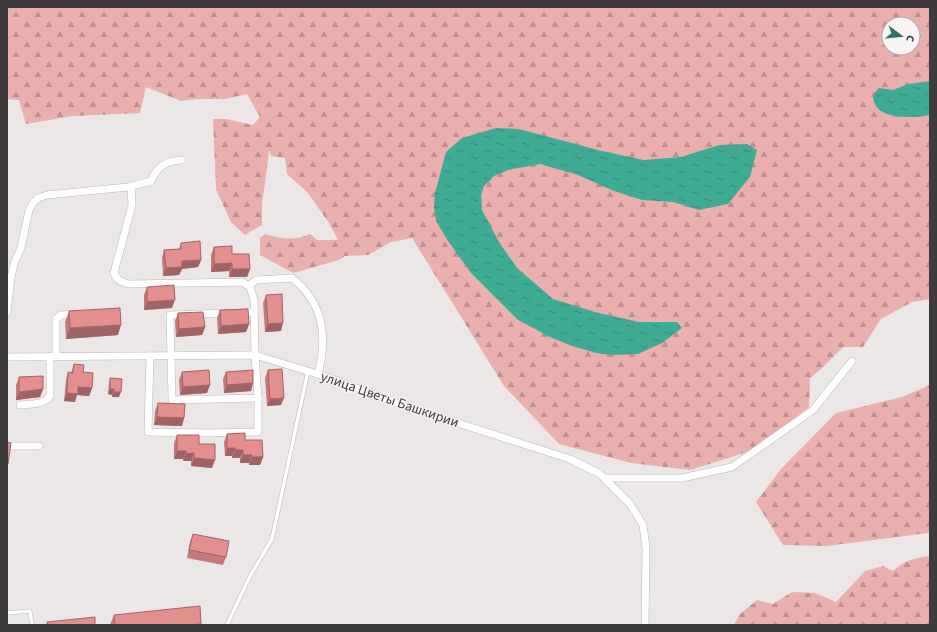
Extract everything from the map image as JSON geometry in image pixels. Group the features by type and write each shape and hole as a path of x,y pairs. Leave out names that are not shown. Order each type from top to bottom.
{"street":[{"path":"7,312 11,277 15,261 21,248 29,210 38,198 47,195 131,187 152,181 155,173 164,164 182,160"},
{"path":"131,187 132,205 114,273 116,278 129,284 242,282 249,286 253,292 258,398 258,432 148,432 150,356"},
{"path":"249,286 256,280 292,278 303,287 312,299 322,324 323,339 321,364 318,374"},
{"path":"254,312 170,315 172,400 258,398"},
{"path":"20,405 40,403 48,400 50,396 56,319 61,315 81,314"},
{"name":"улица Цветы Башкирии","path":"7,357 255,355 318,374 411,408 570,459 600,474 630,504 643,525 646,548 645,625"},
{"path":"604,478 682,478 732,467 812,410 852,361"},
{"path":"7,446 39,446"}],"lane":[{"path":"226,625 250,576 272,539 308,371"},
{"path":"7,613 30,611 32,625"}],"green space":[{"path":"7,7 930,7 930,299 912,302 881,319 863,347 843,347 810,378 809,407 760,448 690,470 631,463 559,444 504,386 412,238 391,242 368,255 345,256 339,260 293,273 260,255 260,238 265,234 277,237 298,238 310,234 317,240 338,240 329,223 308,193 287,174 285,158 271,156 269,150 262,203 262,225 245,235 231,222 216,190 213,119 227,119 253,125 260,117 247,94 225,99 197,99 181,101 146,87 140,113 73,116 26,124 19,100 7,99"},
{"path":"930,385 930,531 928,533 827,546 783,545 756,502 781,469 836,413 902,397"},
{"path":"930,556 930,625 734,625 740,614 757,600 773,604 792,592 815,593 836,602 865,571 883,566 893,571 910,560"}],"water":[{"path":"930,81 930,115 900,117 885,113 879,109 874,102 874,95 879,88 893,90 908,84"},
{"path":"496,128 519,129 602,151 644,160 681,157 719,145 747,144 757,150 750,177 728,204 699,210 673,202 642,200 614,191 578,175 540,164 508,170 494,176 484,186 481,195 482,210 499,242 517,268 553,299 595,312 639,322 677,322 682,328 662,343 638,354 612,355 596,353 572,346 545,335 518,320 471,273 448,241 436,221 434,207 435,193 446,152 462,138"}],"building":[{"path":"200,241 201,260 182,261 182,267 166,268 164,250 181,249 181,243"},
{"path":"232,246 232,254 249,254 250,269 232,269 232,263 214,264 214,247"},
{"path":"174,285 175,300 147,302 147,287"},
{"path":"282,294 283,323 268,324 266,295"},
{"path":"120,308 121,325 70,328 69,311"},
{"path":"248,309 249,324 221,326 220,310"},
{"path":"203,312 205,327 179,329 178,313"},
{"path":"74,364 84,365 83,372 93,373 92,388 78,387 78,394 67,393 68,372 73,373"},
{"path":"282,369 284,398 270,399 268,370"},
{"path":"209,370 210,385 183,387 182,372"},
{"path":"253,370 253,383 227,385 226,372"},
{"path":"43,376 43,389 19,392 19,377"},
{"path":"110,378 122,379 121,392 114,392 114,389 110,389"},
{"path":"158,403 185,404 184,418 157,417"},
{"path":"245,433 245,440 262,440 263,457 243,455 243,450 227,448 227,434"},
{"path":"177,435 199,435 199,444 215,444 215,460 194,458 194,453 186,454 186,451 177,451"},
{"path":"7,442 11,443 8,464 7,464"},
{"path":"193,534 229,541 226,557 189,550"},
{"path":"200,606 201,624 115,625 114,615"},
{"path":"95,617 95,625 47,625 47,622"}]}
